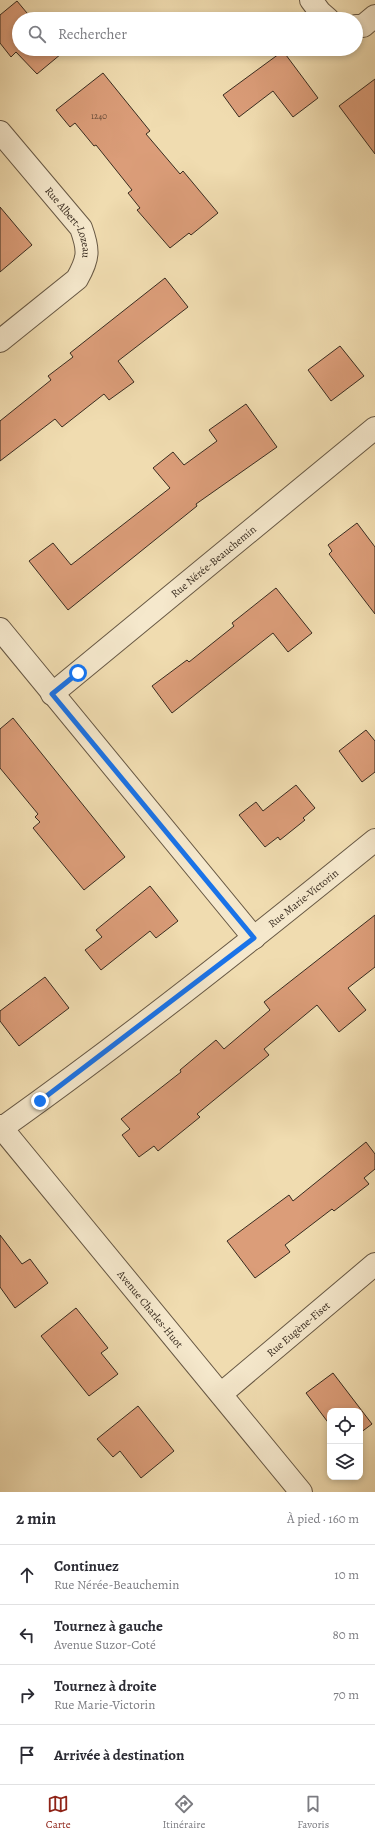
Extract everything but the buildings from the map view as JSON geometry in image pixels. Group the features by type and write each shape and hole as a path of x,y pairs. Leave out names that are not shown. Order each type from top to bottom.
{"street":[{"path":"311,0 320,12"},
{"path":"363,26 375,16"},
{"name":"Rue Albert-Lozeau","path":"0,132 81,228 87,245 85,265 77,279 0,341"},
{"name":"Rue Nérée-Beauchemin","path":"52,694 375,428"},
{"path":"0,629 254,938"},
{"name":"Rue Marie-Victorin","path":"1,1127 40,1101 254,938 375,840"},
{"name":"Avenue Charles-Huot","path":"1,1127 301,1492"},
{"name":"Rue Eugène-Fiset","path":"221,1394 375,1264"}],"route":[{"path":"40,1101 254,938 52,694 78,673"}]}
